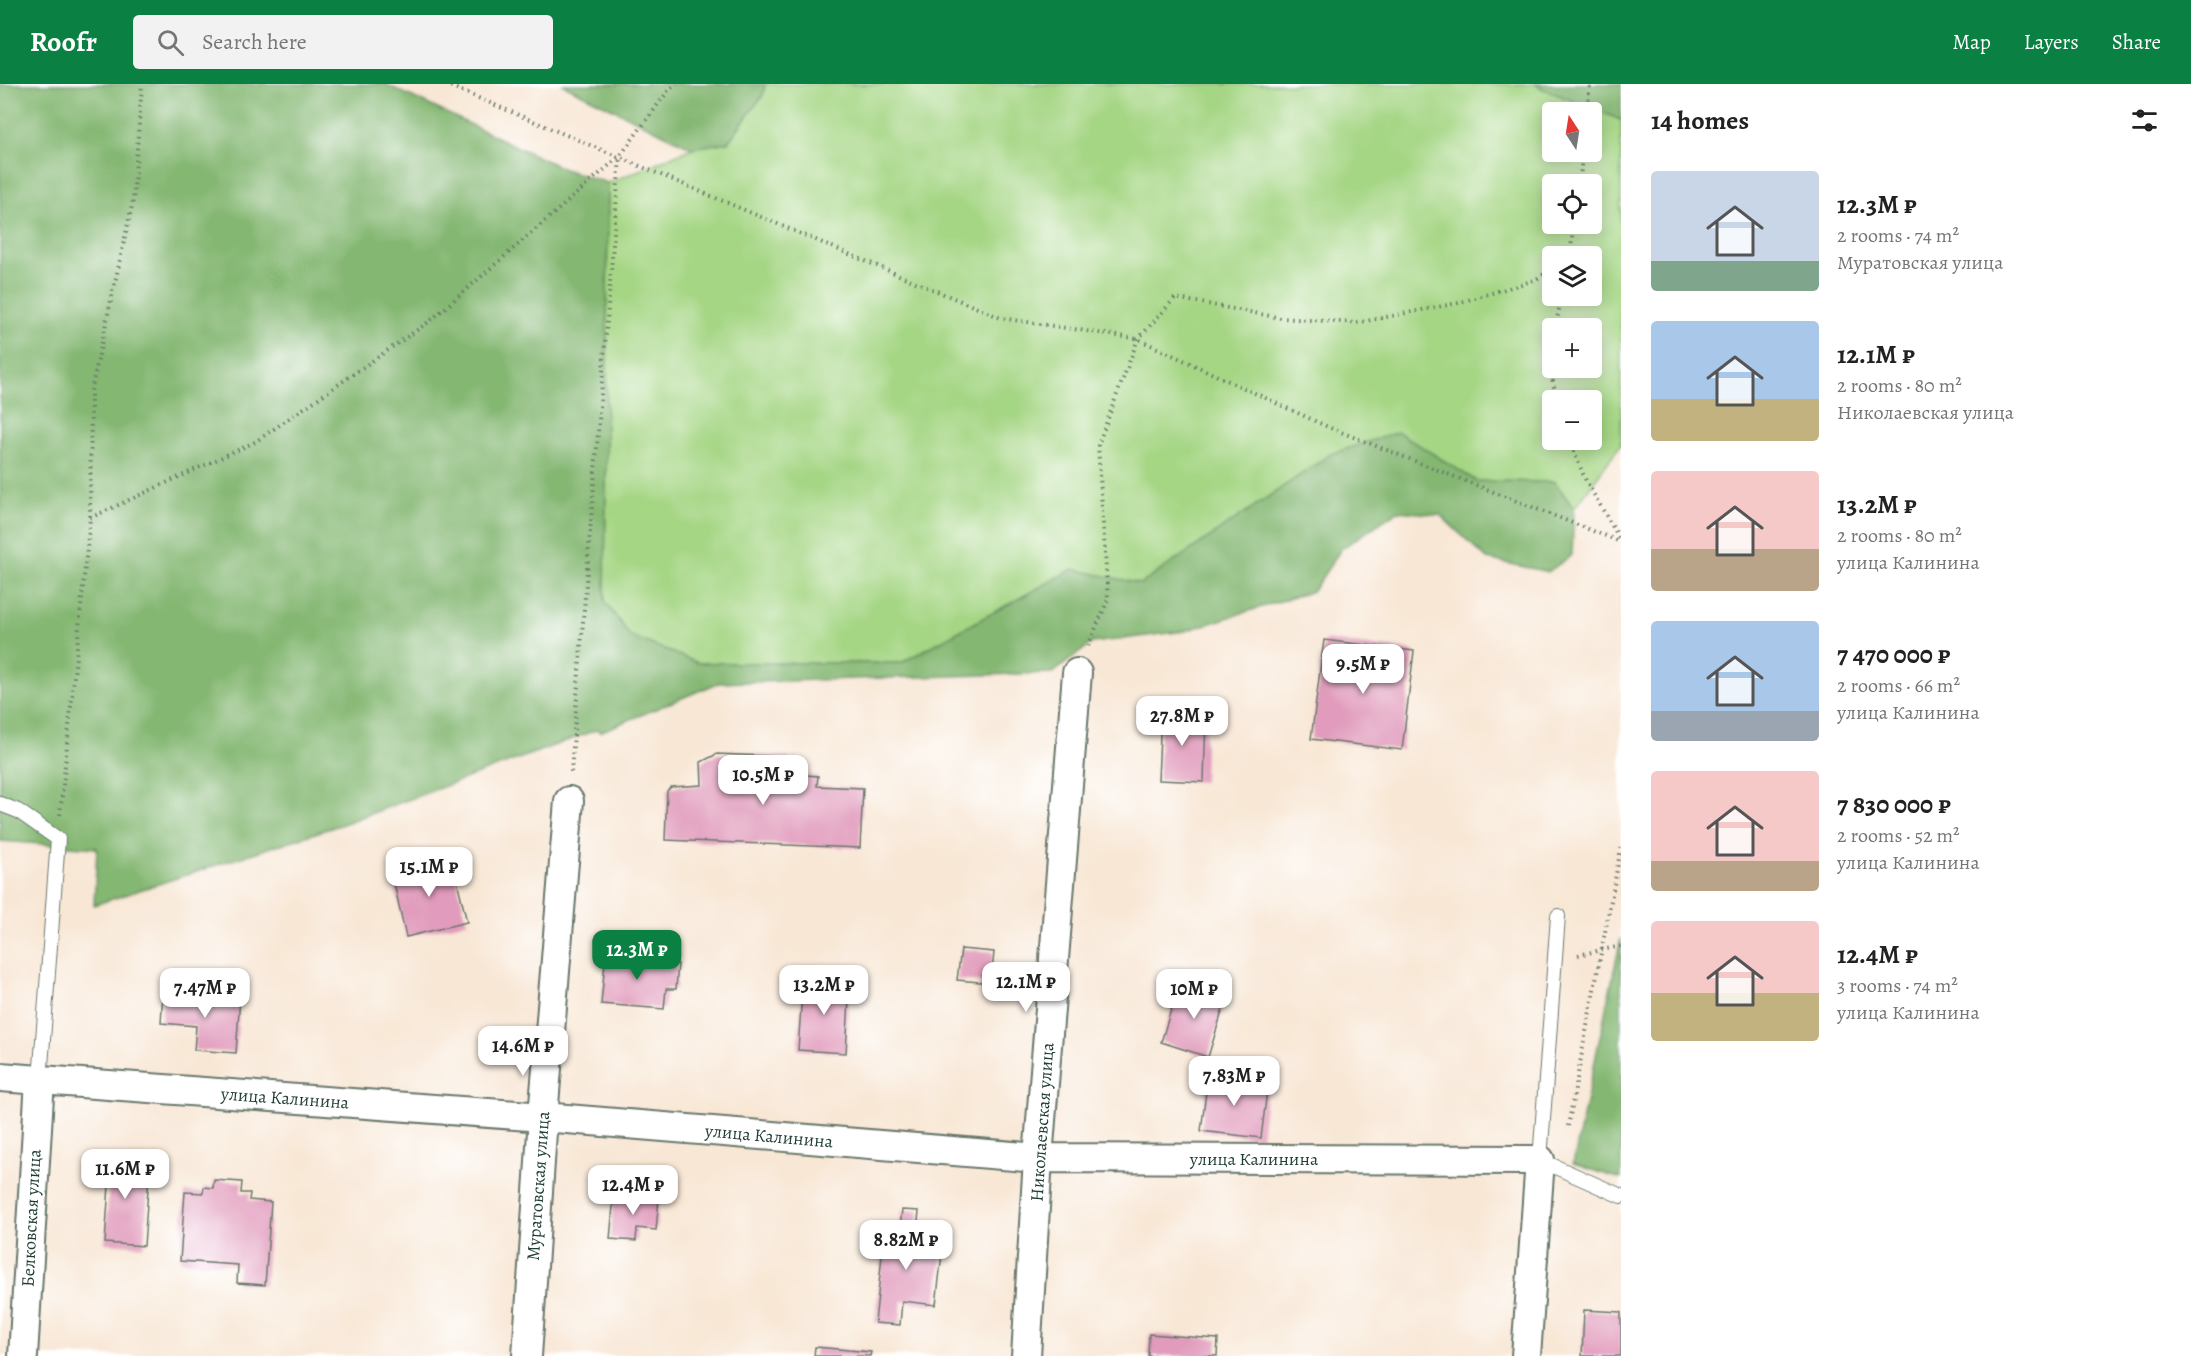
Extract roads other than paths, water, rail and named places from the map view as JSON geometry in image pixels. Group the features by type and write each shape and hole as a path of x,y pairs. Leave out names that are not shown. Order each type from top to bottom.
{"street":[{"name":"Николаевская улица","path":"1026,1356 1038,1158 1077,673"},
{"name":"Муратовская улица","path":"527,1356 543,1117 569,801"},
{"name":"улица Калинина","path":"0,1077 543,1117 1038,1158 1540,1160"},
{"name":"Белковская улица","path":"23,1356 40,1080"},
{"path":"1526,1356 1540,1160"}],"lane":[{"path":"0,804 18,811 58,840 40,1080"},
{"path":"1558,916 1540,1160 1621,1196"}]}
